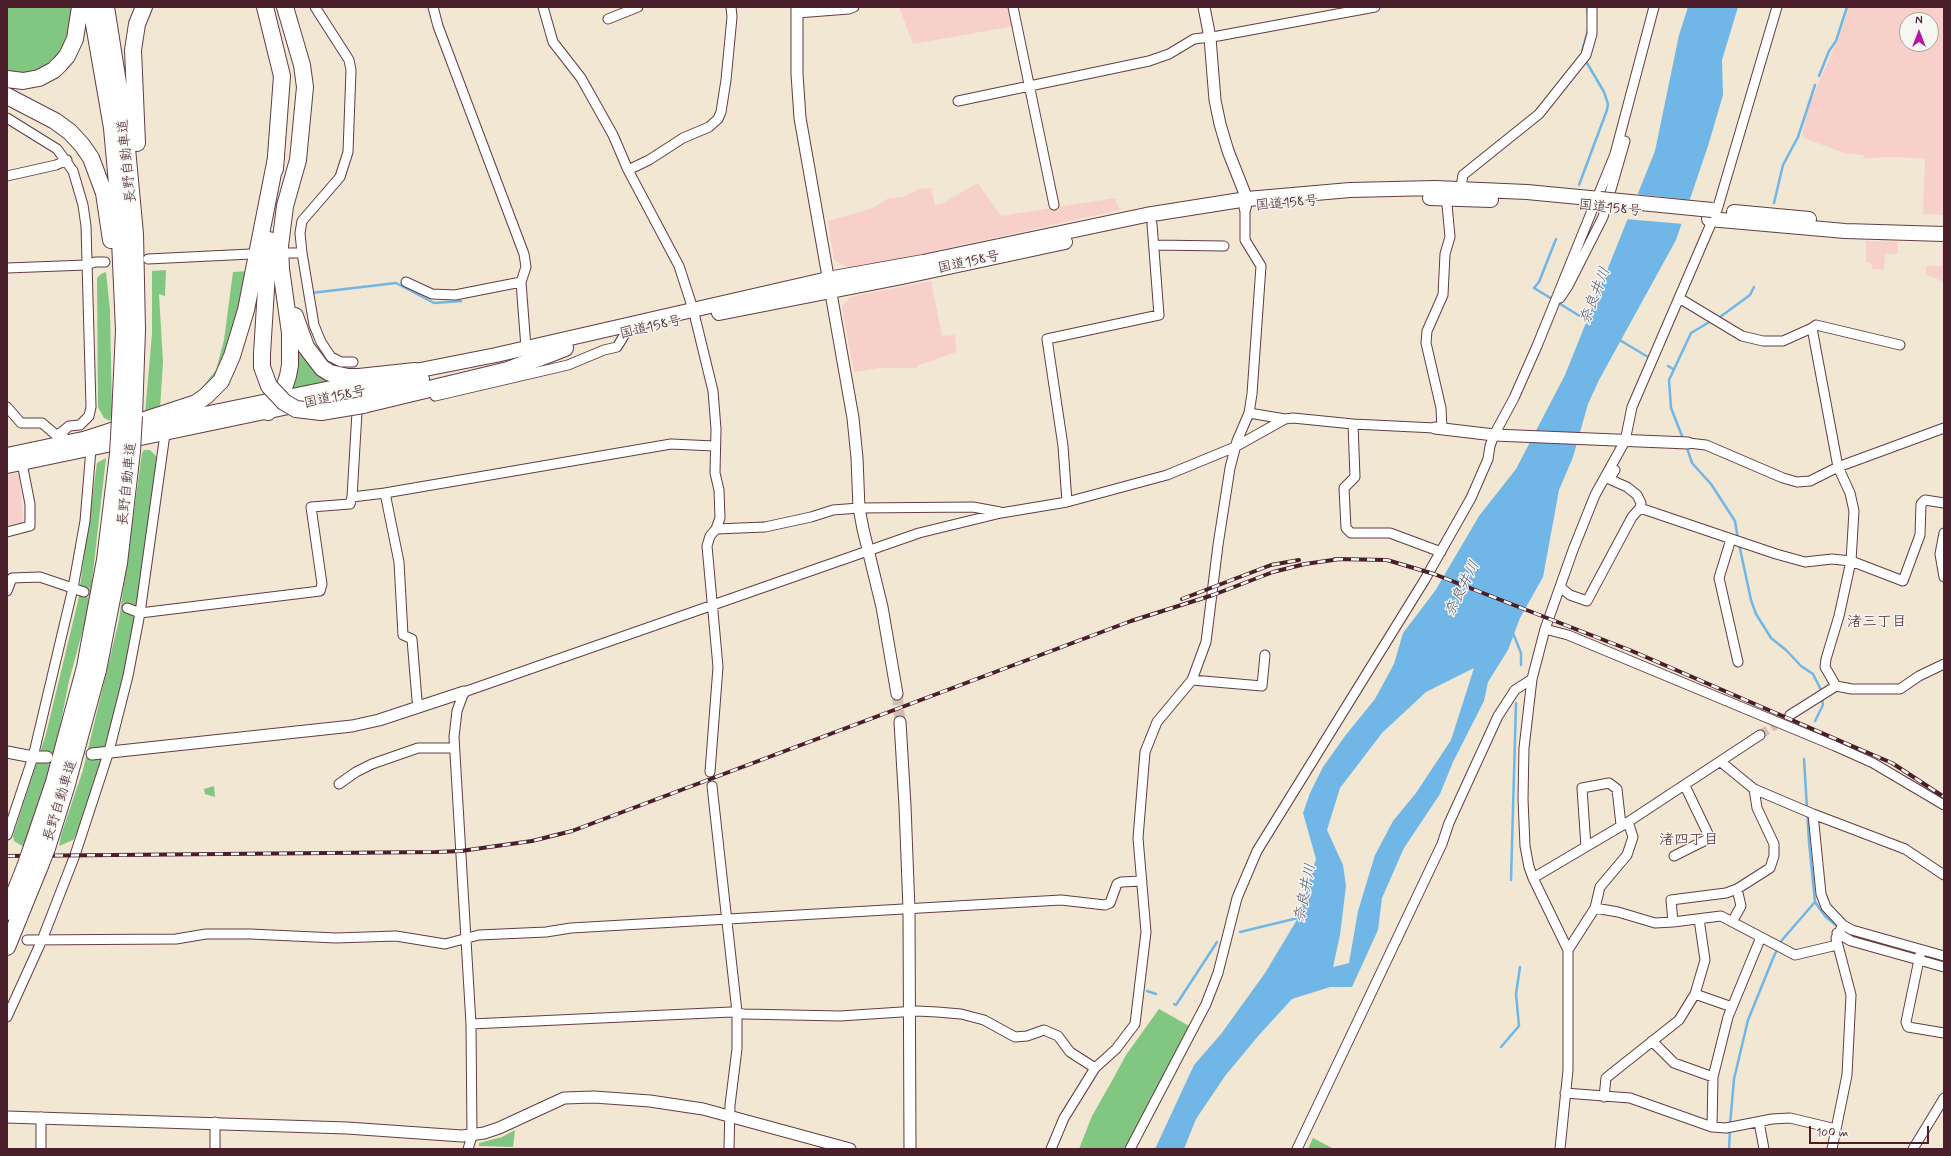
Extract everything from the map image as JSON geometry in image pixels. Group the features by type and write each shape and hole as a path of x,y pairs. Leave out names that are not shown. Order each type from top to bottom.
{"highway":[{"path":"7,80 23,81 39,78 54,70 67,56 75,39 80,7"},
{"name":"長野自動車道","path":"91,7 112,128 118,195 127,417"},
{"name":"長野自動車道","path":"7,947 39,848 56,775 85,667 125,453 127,417 137,330 135,234 125,127 106,7"},
{"path":"137,330 144,324 144,282 133,50 137,24 144,7"},
{"path":"254,7 270,36 280,67"},
{"path":"265,7 280,67 282,84 262,354 262,367 269,386 284,402 296,409 321,412 360,408 508,370 565,348"},
{"path":"276,7 299,55"},
{"path":"268,412 278,399 286,384 290,364 290,333 281,269 280,246 282,219 298,160 304,100 305,76 285,7"},
{"path":"7,96 55,121 70,132 92,158 98,173 106,201 127,417"},
{"path":"89,444 196,403 206,396 221,380 232,356 246,310 276,158"},
{"name":"国道158号","path":"829,285 923,262 1146,215 1350,190 1453,193 1525,201 1597,203 1713,214 1839,230 1944,234"},
{"name":"国道158号","path":"7,466 89,444 278,399 829,285 1152,224 1246,203"},
{"name":"国道158号","path":"1713,214 1848,222 1944,225"},
{"path":"281,269 298,327 306,347 322,368 330,373 348,377 415,371"},
{"name":"国道158号","path":"7,455 64,438 89,444 165,434 565,348 625,334 693,314"},
{"name":"長野自動車道","path":"7,912 33,866"}],"street":[{"path":"315,7 349,60 351,70 348,152 340,178 302,221 300,233 302,253 314,326 321,342 331,357 342,362 353,362"},
{"path":"433,7 438,26 524,254 526,267 522,282 526,348"},
{"path":"543,7 553,42 581,78 613,135 628,170 679,266 713,391 716,429 714,446 715,473 719,490 720,518 716,529 710,536 707,546 718,667 710,772"},
{"path":"608,19 637,7"},
{"path":"628,170 683,138 709,127 718,119 721,112 726,85 732,17 731,7"},
{"path":"854,7 849,9 797,10 797,74 800,118 853,418 858,462 859,508 882,607 897,694"},
{"path":"1013,7 1054,205"},
{"path":"1051,1149 1064,1118 1095,1068 1116,1049 1135,1024 1146,932 1138,838 1145,752 1157,722 1192,680 1206,642 1218,545 1235,447 1249,413 1254,373 1261,266 1245,240 1246,203 1220,124 1215,100 1210,38 1204,7"},
{"path":"958,101 1149,61 1169,54 1190,40 1210,38 1375,7"},
{"path":"1438,428 1441,408 1426,343 1427,331 1443,295 1445,254 1450,237 1453,193 1463,175 1539,114 1586,55 1592,34 1592,7"},
{"path":"1130,1149 1206,1004 1218,972 1237,898 1257,851 1441,552 1471,498 1488,459 1490,446 1498,435 1597,203 1615,154 1654,7"},
{"path":"1560,1149 1568,1070 1568,950 1533,878 1529,867 1525,846 1523,799 1524,748 1532,679 1545,629 1595,496 1621,441 1632,407 1713,214 1777,7"},
{"path":"1552,309 1568,286 1603,217 1612,192 1631,116 1632,91"},
{"path":"7,118 57,149 67,160 78,185 86,226 91,407 89,416 80,425 69,426 64,438 56,435 42,423 21,423 7,407"},
{"path":"7,176 56,165 67,160"},
{"path":"1067,502 1063,446 1047,339 1159,315 1152,224"},
{"path":"1154,245 1224,246"},
{"path":"287,253 302,253"},
{"path":"148,259 251,254"},
{"path":"7,268 86,265 95,262 105,262"},
{"path":"406,282 432,294 455,295 522,282"},
{"path":"1679,298 1742,336 1762,342 1783,340 1816,325 1900,345"},
{"path":"1812,328 1838,467 1850,493 1854,511 1851,561 1839,616 1826,659 1826,667 1836,686"},
{"path":"349,395 351,411 568,365 604,350 617,347 625,334"},
{"path":"127,608 140,613 320,591 322,584 311,507 350,504 352,497 360,408"},
{"path":"1249,413 1285,419 1293,418 1353,424 1438,428 1498,435 1706,445 1783,478 1796,482 1810,481 1838,467 1944,428"},
{"path":"92,754 352,726 379,720 464,692 606,641 712,606 919,533 1001,512 1067,502 1167,476 1235,447 1285,419"},
{"path":"1353,424 1355,477 1344,488 1346,528 1351,533 1390,533 1441,552"},
{"path":"7,1016 42,940 75,855 109,751 128,676 140,613 165,434"},
{"path":"7,835 33,758 73,588 85,521 89,444"},
{"path":"352,497 671,444 714,446"},
{"path":"7,532 30,526 30,504 22,463"},
{"path":"1560,587 1570,595 1587,601 1632,517 1640,508 1641,502 1637,495 1627,487 1609,479 1617,465"},
{"path":"385,492 398,562 403,635 412,640 417,700 419,706"},
{"path":"1640,508 1805,562 1832,559 1851,561 1903,581 1920,534 1920,504 1925,500 1944,502"},
{"path":"716,529 765,527 812,518 833,510 859,508 973,507 1001,512"},
{"path":"1944,533 1940,554 1944,577"},
{"path":"1731,539 1718,578 1738,662"},
{"path":"7,591 12,578 40,577 84,592"},
{"path":"1545,629 1568,635 1835,746 1873,763 1944,805"},
{"path":"1192,680 1262,686 1265,655"},
{"path":"1790,715 1836,686 1852,689 1900,689 1919,676 1944,664"},
{"path":"1297,1149 1442,844 1449,823 1498,716 1515,690 1532,679"},
{"path":"464,692 457,711 454,748 471,1024 472,1136 468,1149"},
{"path":"900,722 906,806 909,909 910,1149"},
{"path":"1533,878 1624,824 1721,762 1760,735"},
{"path":"339,784 356,772 372,764 418,748 454,748"},
{"path":"7,752 33,758 47,757"},
{"path":"1721,762 1754,789 1813,814 1905,849 1944,875"},
{"path":"1568,950 1595,908 1600,887 1627,855 1633,837 1624,824 1617,789 1609,783 1582,788 1586,847"},
{"path":"712,786 737,1012 737,1049 730,1116 729,1149"},
{"path":"1674,856 1710,838 1684,786"},
{"path":"1673,922 1671,900 1726,893 1737,889 1770,868 1774,856 1774,844 1757,808 1754,789"},
{"path":"1813,814 1821,894 1826,907 1840,929 1837,944 1851,995 1847,1074 1832,1149"},
{"path":"27,940 176,939 206,934 228,934 336,938 396,936 445,944 480,935 1061,900 1104,905 1110,903 1117,884 1121,882 1142,881"},
{"path":"1732,922 1741,906 1737,889"},
{"path":"1595,908 1618,912 1655,923 1721,916 1796,955 1837,944"},
{"path":"1604,1097 1606,1078 1679,1020 1695,994 1705,960 1699,919"},
{"path":"1840,929 1852,930 1919,955 1944,967"},
{"path":"1712,1127 1713,1077 1732,1007 1761,937"},
{"path":"1919,955 1944,956"},
{"path":"1919,955 1906,1022 1908,1027 1944,1033"},
{"path":"1695,994 1732,1007"},
{"path":"471,1024 737,1012 744,1014 840,1016 937,1012 973,1017 993,1024 1015,1037 1044,1030 1058,1036 1070,1052 1095,1068"},
{"path":"1652,1041 1674,1064 1713,1077"},
{"path":"1566,1093 1630,1098 1712,1127 1726,1128 1790,1118 1836,1129"},
{"path":"7,1117 214,1122 472,1136 499,1128 564,1098 580,1096 650,1101 703,1109 850,1149"},
{"path":"1913,1149 1944,1098"},
{"path":"41,1117 41,1149"},
{"path":"214,1122 215,1149"},
{"path":"1759,1122 1764,1149"}],"shaded area":[{"path":"899,7 1010,7 1014,26 913,44"},
{"path":"1849,7 1944,7 1944,215 1923,214 1925,159 1897,157 1865,158 1863,155 1844,153 1804,138 1802,134 1809,106 1838,41"},
{"path":"978,183 1001,216 1115,198 1118,207 1124,209 894,260 847,267 834,260 828,221 873,208 887,199 903,197 919,189 931,188 935,205 941,204"},
{"path":"1866,241 1897,242 1898,254 1885,254 1884,270 1872,269 1872,264 1866,262"},
{"path":"1942,243 1944,243 1944,282 1926,274 1926,266 1942,266"},
{"path":"931,281 942,336 955,335 956,352 919,365 916,368 878,368 854,372 842,307 850,297"},
{"path":"19,473 23,521 21,524 7,527 7,475"}],"green space":[{"path":"7,7 75,7 67,49 43,71 19,76 7,72"},
{"path":"166,270 165,296 159,294 163,362 160,409 145,413 152,334 152,271"},
{"path":"249,271 247,292 217,378 195,396 216,370 224,340 233,272"},
{"path":"106,272 110,310 112,412 110,421 104,418 98,407 97,278"},
{"path":"294,344 333,381 287,393"},
{"path":"144,450 150,450 157,457 156,475 135,617 117,709 79,829 73,840 59,846 61,835 83,770 119,620 142,453"},
{"path":"106,458 92,581 85,622 69,681 58,736 43,790 24,847 14,841 13,836 46,734 78,601 97,463"},
{"path":"214,786 215,797 205,794 204,789"},
{"path":"1159,1009 1191,1027 1125,1149 1079,1149 1092,1116 1126,1055"},
{"path":"515,1130 513,1147 479,1146 479,1143 502,1137"},
{"path":"1313,1138 1334,1149 1308,1149"}],"water":[{"name":"奈良井川","path":"1688,7 1738,7 1722,60 1723,95 1708,146 1676,240 1599,380 1588,404 1573,457 1559,490 1543,577 1520,618 1508,650 1488,682 1484,701 1453,762 1440,794 1404,848 1382,898 1378,930 1352,987 1330,987 1292,999 1259,1035 1225,1076 1196,1119 1184,1149 1155,1149 1194,1065 1221,1034 1265,973 1298,918 1316,859 1303,813 1310,793 1323,767 1345,736 1375,699 1394,664 1403,633 1435,591 1479,516 1516,469 1565,375 1655,151 1679,35","holes":["1474,668 1451,740 1416,793 1393,821 1375,855 1358,911 1349,963 1333,967 1340,935 1346,886 1343,865 1327,830 1340,788 1382,733 1426,692"]}],"pier":[{"path":"1635,194 1692,200 1684,224 1625,219"}],"waterway":[{"path":"1587,7 1588,17"},
{"path":"1819,76 1829,51 1836,41 1847,7"},
{"path":"1582,51 1588,30"},
{"path":"1579,185 1608,104 1604,92 1587,63"},
{"path":"1774,203 1783,165 1798,137 1815,85"},
{"name":"奈良井川","path":"1556,239 1539,282 1534,288 1588,321"},
{"path":"311,293 396,283 434,303 461,301"},
{"path":"1720,317 1750,295 1754,287"},
{"path":"1684,441 1671,408 1669,380 1691,333 1711,321"},
{"path":"1618,339 1648,357"},
{"path":"1668,366 1673,369"},
{"path":"1686,445 1692,463 1711,484 1735,521 1738,539"},
{"path":"1739,544 1751,600 1756,614 1771,638 1786,650 1801,666 1813,674 1822,692"},
{"path":"1513,633 1521,653 1521,665"},
{"path":"1815,721 1823,705 1822,697"},
{"path":"1511,880 1516,703"},
{"path":"1804,759 1809,842 1815,902 1825,916 1839,928"},
{"path":"1730,1125 1734,1079 1748,1020 1782,940 1815,902"},
{"name":"奈良井川","path":"1240,932 1302,917"},
{"path":"1848,934 1944,962"},
{"path":"1174,1004 1176,1005 1217,942"},
{"path":"1501,1047 1519,1026 1516,994 1520,967"},
{"path":"1147,991 1156,994"},
{"path":"1729,1149 1730,1130"}],"tunnel":[{"path":"84,592 127,608"},
{"path":"897,694 900,722"},
{"path":"1760,735 1790,715"}],"railway":[{"path":"1335,559 1387,560 1434,574 1632,651 1892,763 1944,797"},
{"path":"7,856 436,852 461,851 532,841 572,831 1131,621 1213,595 1273,572 1305,564 1340,559"},
{"path":"1182,599 1271,565 1299,560"}],"district":[{"name":"渚三丁目","path":"1877,623"},
{"name":"渚四丁目","path":"1689,841"}]}
